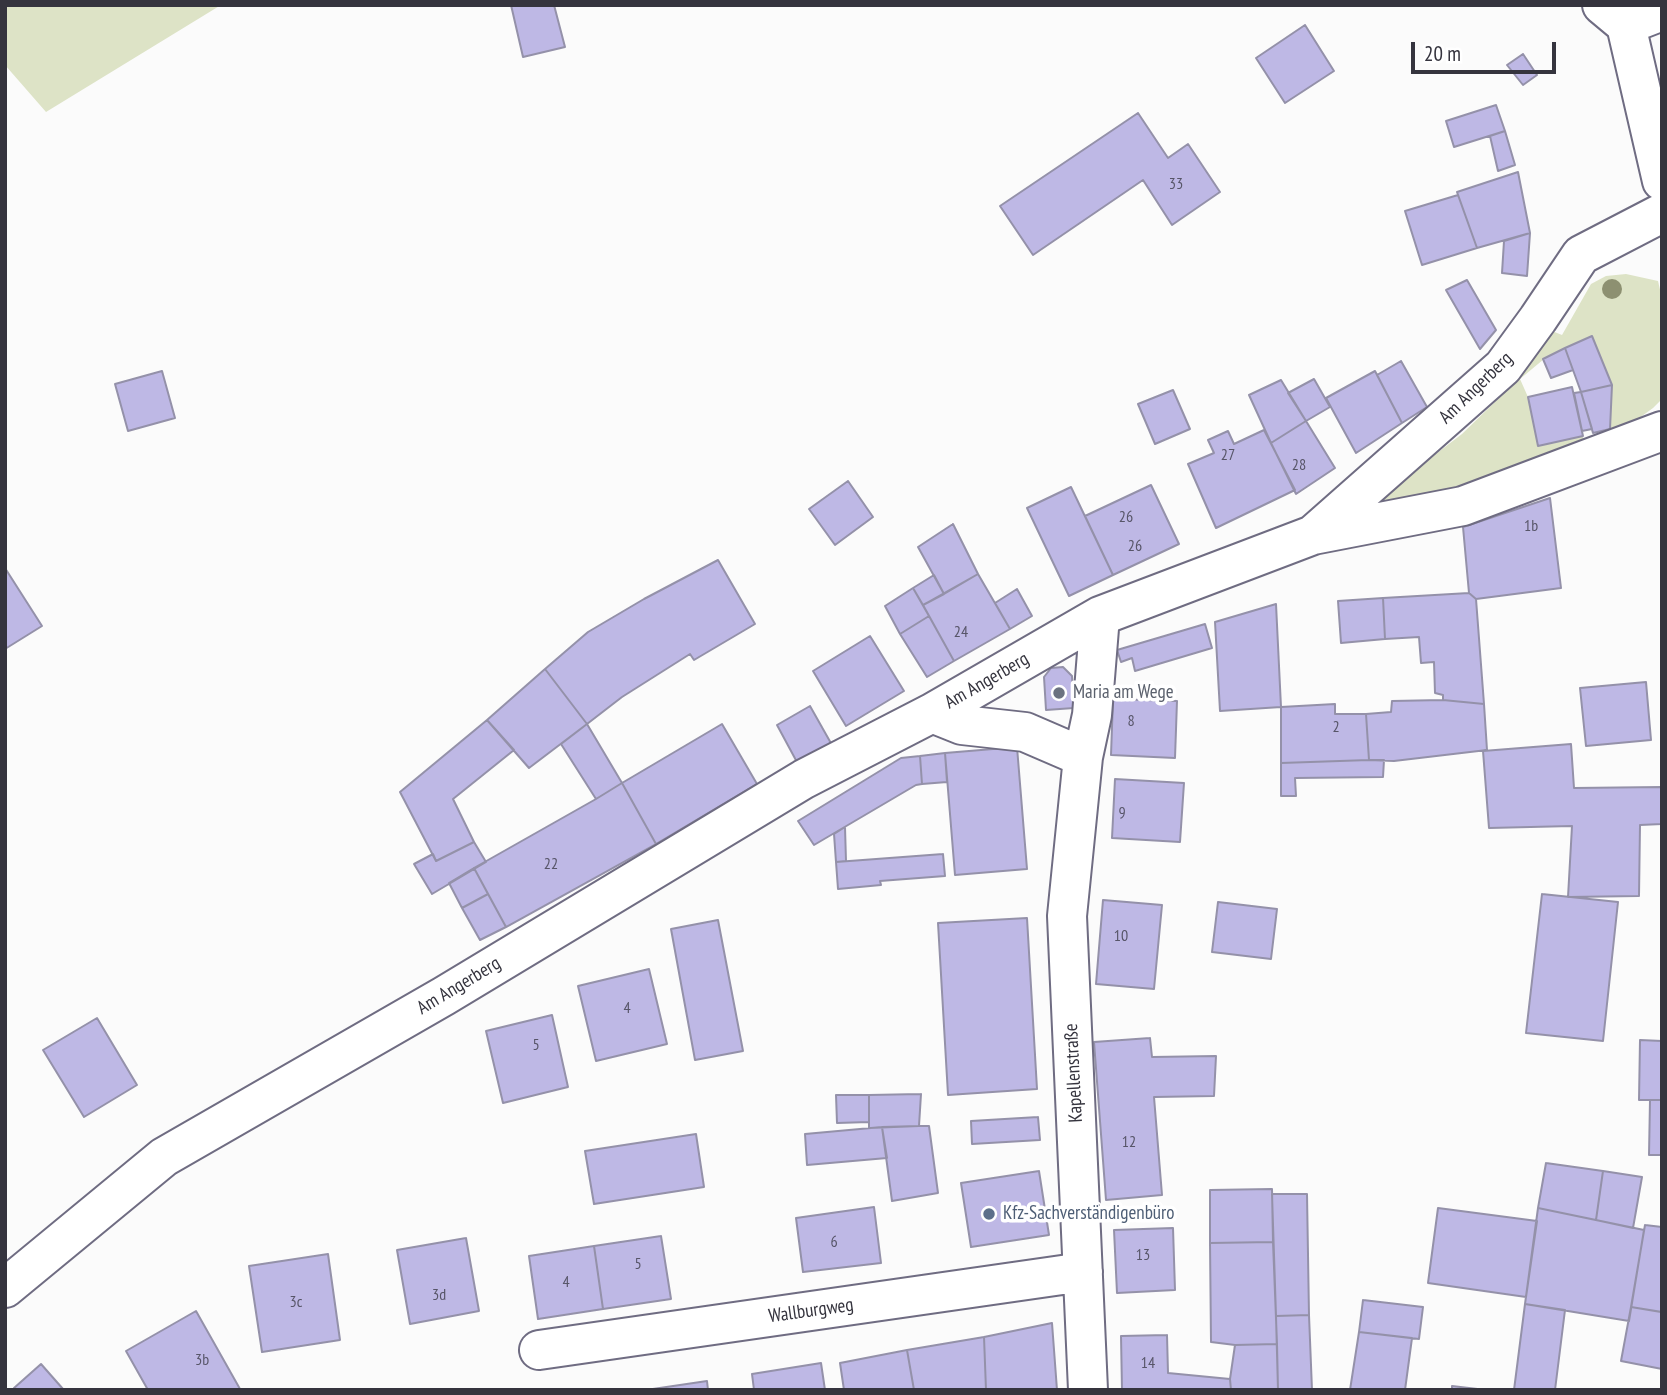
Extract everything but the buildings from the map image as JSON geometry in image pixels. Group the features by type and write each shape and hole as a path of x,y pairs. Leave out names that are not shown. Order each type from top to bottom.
{"street":[{"path":"1662,11 1614,15 1662,181"},
{"name":"Am Angerberg","path":"1313,535 1503,366 1581,255 1662,213"},
{"name":"Am Angerberg","path":"5,1288 164,1157 433,1002 804,779 932,713 1100,616 1313,535 1463,506 1662,431"},
{"name":"Kapellenstraße","path":"1088,1390 1067,916 1083,757 1092,715 1100,616"},
{"name":"Am Angerberg","path":"932,713 962,725 1024,732 1083,757"},
{"name":"Wallburgweg","path":"539,1350 1083,1272"}],"green space":[{"path":"5,5 221,5 46,112 5,65"},
{"path":"1626,274 1658,281 1662,298 1662,399 1653,408 1635,421 1610,429 1612,385 1592,336 1544,359 1520,379 1528,397 1538,445 1583,436 1584,445 1557,457 1373,511 1373,503 1462,434 1500,397 1552,331 1562,335 1591,284 1606,276"}],"place":[{"name":"Maria am Wege","path":"1059,693"},
{"name":"Kfz-Sachverständigenbüro","path":"989,1214"}]}
